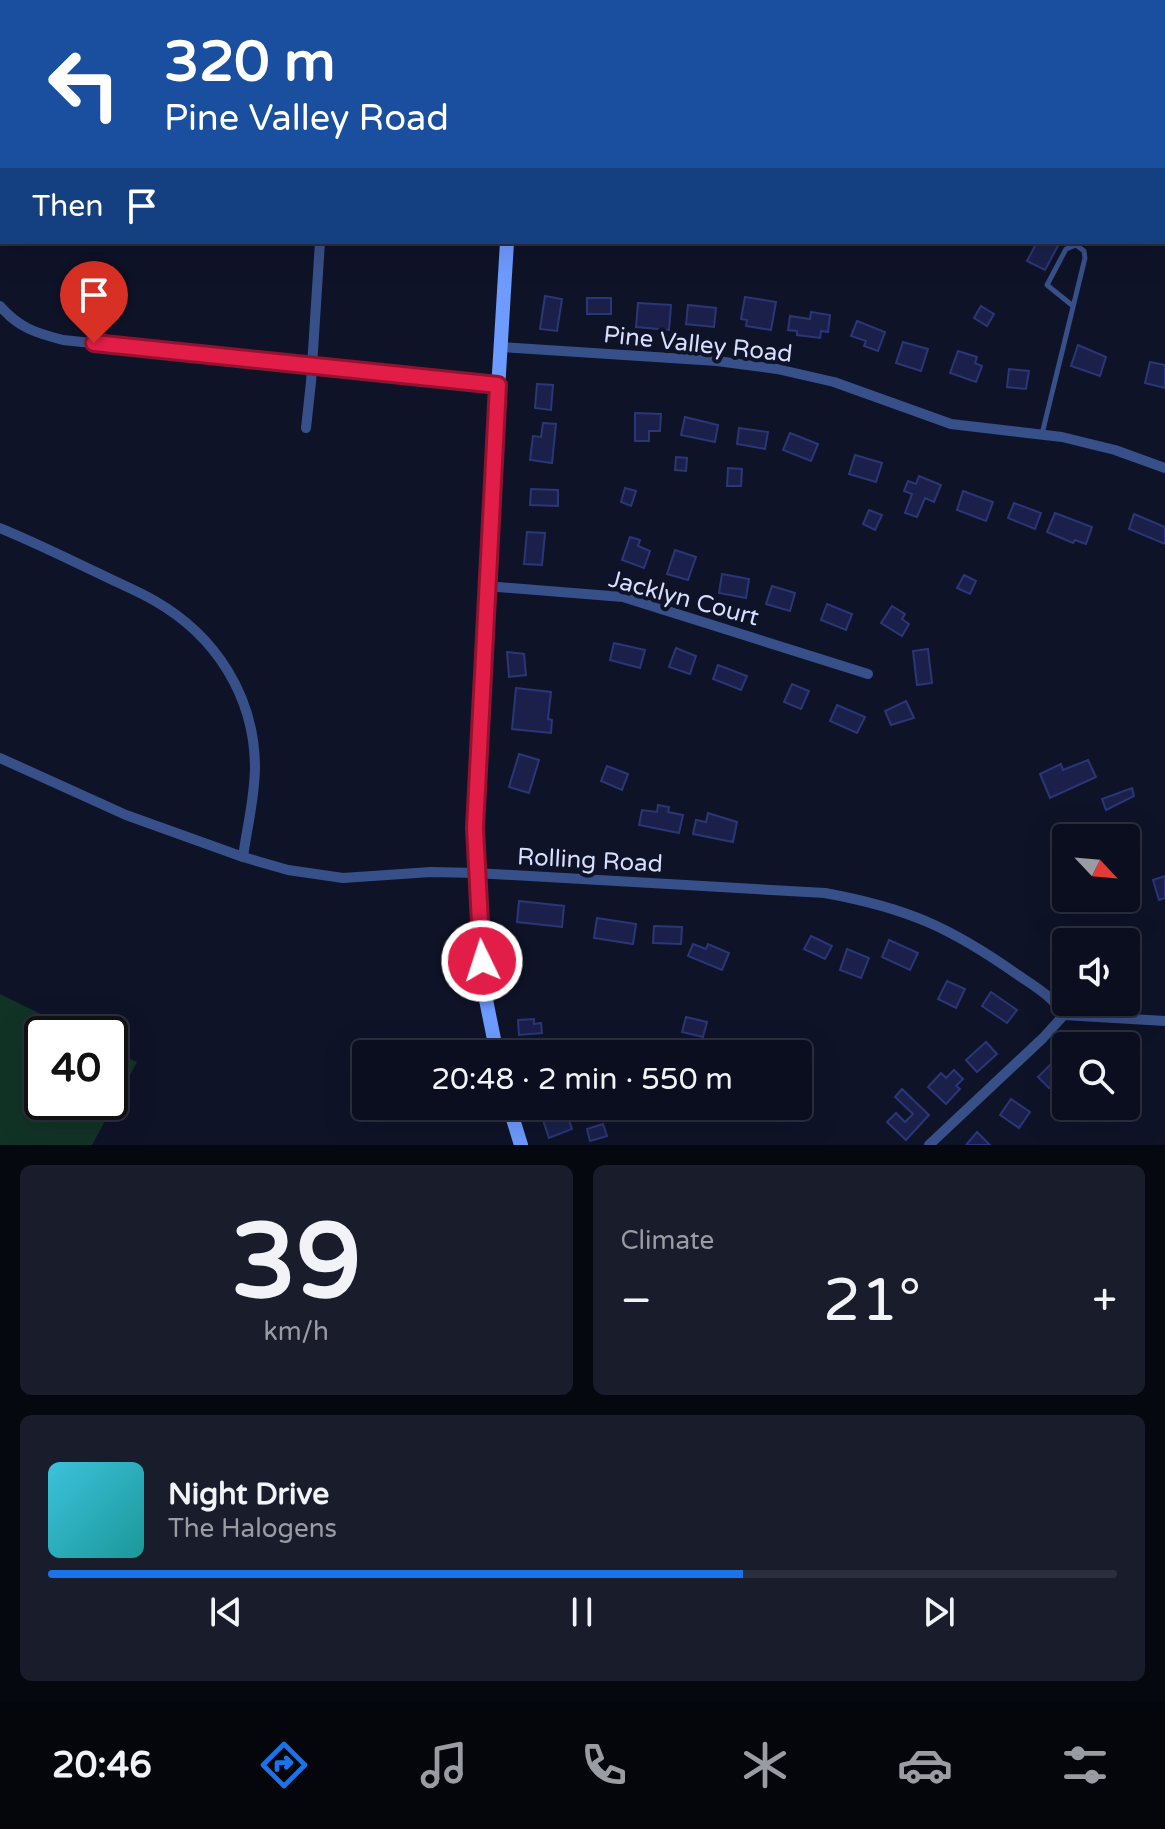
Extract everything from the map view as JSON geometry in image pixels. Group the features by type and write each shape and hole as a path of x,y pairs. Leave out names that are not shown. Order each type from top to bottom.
{"street":[{"path":"306,428 320,244"},
{"path":"494,1040 484,990 475,828 507,244"},
{"path":"0,306 14,322 63,340 498,385"},
{"name":"Pine Valley Road","path":"502,347 717,361 777,369 834,382 951,424 1041,435 1115,450 1165,468"},
{"path":"0,528 156,601 185,621 225,663 241,693 252,735 255,766 243,857"},
{"name":"Jacklyn Court","path":"486,586 623,597 868,674"},
{"name":"Rolling Road","path":"0,758 126,815 288,870 343,878 431,872 476,873 825,893 877,902 922,917 973,943 1052,999"},
{"path":"929,1145 1063,1016"},
{"path":"1081,1016 1165,1021"},
{"path":"513,1120 521,1145"}],"lane":[{"path":"1041,435 1085,258 1084,251 1076,245 1066,249 1047,285 1073,306"}],"green space":[{"path":"0,994 45,1016 24,1016 24,1120 106,1120 92,1145 0,1145"},
{"path":"128,1058 137,1062 128,1079"}],"building":[{"path":"1036,244 1059,244 1045,270 1027,261"},
{"path":"545,296 562,299 557,331 540,329"},
{"path":"745,297 776,302 771,330 746,326 747,320 741,319"},
{"path":"587,298 611,298 611,314 587,314"},
{"path":"638,303 671,305 669,330 636,327"},
{"path":"688,305 716,308 714,327 686,324"},
{"path":"981,306 994,314 987,326 974,318"},
{"path":"811,312 830,315 828,332 821,331 820,338 797,335 797,331 788,330 790,316 810,319"},
{"path":"857,321 885,332 878,351 864,346 866,341 851,336"},
{"path":"903,342 928,349 921,371 896,363"},
{"path":"1078,345 1106,357 1100,376 1071,366"},
{"path":"958,351 977,357 975,363 982,366 976,382 950,373"},
{"path":"1150,362 1165,365 1165,388 1145,383"},
{"path":"1009,369 1029,371 1026,389 1007,387"},
{"path":"537,384 553,385 551,410 535,408"},
{"path":"635,413 661,414 660,431 649,431 649,441 635,441"},
{"path":"685,417 718,425 715,442 681,435"},
{"path":"543,423 556,424 552,463 530,460 533,436 541,437"},
{"path":"739,428 768,432 765,449 737,444"},
{"path":"790,433 818,444 811,461 783,450"},
{"path":"855,455 882,463 876,482 849,474"},
{"path":"676,457 687,458 686,471 675,470"},
{"path":"728,468 742,469 741,486 727,486"},
{"path":"919,476 941,485 934,502 925,498 917,517 905,513 912,494 904,491 908,481 916,484"},
{"path":"625,488 636,491 631,506 621,502"},
{"path":"531,489 558,490 558,506 530,505"},
{"path":"963,491 993,502 986,521 957,510"},
{"path":"1014,503 1041,513 1035,529 1008,518"},
{"path":"869,510 882,515 875,530 863,524"},
{"path":"1055,513 1092,527 1086,544 1075,540 1073,543 1047,532"},
{"path":"1134,514 1165,527 1165,544 1129,529"},
{"path":"527,532 545,533 542,565 524,564"},
{"path":"630,537 640,540 638,546 650,551 644,568 622,560"},
{"path":"675,550 696,557 688,580 667,574"},
{"path":"722,574 749,579 746,598 719,593"},
{"path":"964,575 976,581 970,594 957,588"},
{"path":"772,586 795,593 790,611 766,604"},
{"path":"827,604 852,614 846,630 821,620"},
{"path":"892,606 905,614 902,619 909,624 902,636 881,623"},
{"path":"614,643 645,650 640,668 610,660"},
{"path":"676,648 696,656 690,674 669,667"},
{"path":"928,649 932,683 917,685 913,651"},
{"path":"507,652 524,654 526,675 509,677"},
{"path":"718,665 747,676 741,690 713,679"},
{"path":"792,684 809,691 801,709 784,702"},
{"path":"516,688 551,692 548,719 552,720 551,733 512,729"},
{"path":"906,701 914,718 891,725 885,711"},
{"path":"837,705 865,717 857,733 830,721"},
{"path":"519,754 539,760 529,793 509,787"},
{"path":"1088,760 1096,777 1050,798 1040,774 1061,764 1063,770"},
{"path":"607,766 628,774 622,790 601,781"},
{"path":"1132,788 1134,796 1106,810 1102,799"},
{"path":"658,805 669,807 668,812 683,815 679,833 639,825 642,810 657,812"},
{"path":"708,813 737,822 733,842 693,834 696,820 706,822"},
{"path":"1165,876 1165,898 1159,900 1153,880"},
{"path":"519,901 564,906 562,927 517,922"},
{"path":"597,918 636,924 633,944 594,938"},
{"path":"654,926 682,927 681,944 653,943"},
{"path":"811,936 832,946 825,959 804,949"},
{"path":"889,940 918,953 910,970 882,957"},
{"path":"693,944 706,949 708,944 729,953 722,970 688,956"},
{"path":"847,949 869,958 861,978 840,970"},
{"path":"947,981 965,989 956,1008 938,999"},
{"path":"991,992 1017,1010 1007,1023 982,1006"},
{"path":"686,1017 707,1022 703,1037 682,1032"},
{"path":"534,1019 534,1024 541,1023 542,1033 519,1035 518,1020"},
{"path":"986,1042 997,1054 977,1072 966,1060"},
{"path":"1052,1063 1052,1085 1049,1088 1038,1077"},
{"path":"954,1070 963,1079 956,1086 960,1089 946,1104 928,1087 941,1073 946,1078"},
{"path":"902,1089 929,1115 906,1140 887,1122 896,1113 905,1122 913,1114 895,1097"},
{"path":"1011,1099 1030,1112 1019,1128 1000,1115"},
{"path":"543,1120 569,1120 572,1129 549,1138"},
{"path":"603,1124 607,1136 590,1141 587,1129"},
{"path":"977,1132 990,1145 966,1145"}],"route":[{"path":"94,343 498,385 475,828 482,961"}]}
